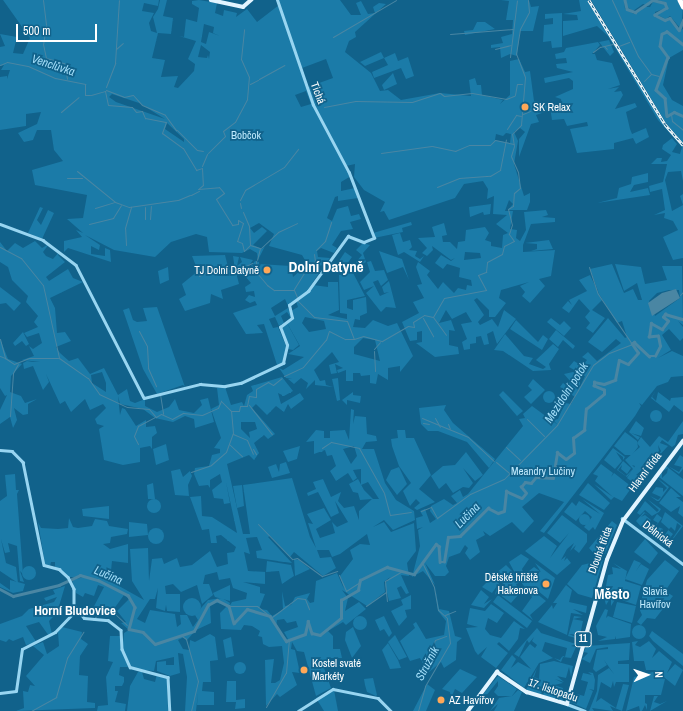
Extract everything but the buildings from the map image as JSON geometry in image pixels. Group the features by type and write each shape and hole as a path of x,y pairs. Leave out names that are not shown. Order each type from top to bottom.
{"highway":[{"path":"682,0 683,6"}],"main road":[{"path":"211,0 242,7 251,0"},
{"name":"Hlavní třída","path":"623,518 683,437"},
{"name":"11","path":"623,518 683,441"},
{"name":"Dlouhá třída","path":"566,704 606,558 623,518"},
{"name":"17. listopadu","path":"468,711 497,672 527,692 566,704"}],"street":[{"name":"Tichá","path":"0,224 43,240 76,265 144,397 205,384 224,386 241,383 285,362 287,345 280,327 292,318 289,305 308,291 348,236 363,242 374,239 355,187 313,105 277,0"},
{"path":"0,450 11,451 23,461 43,564 66,574 72,584 77,609 85,619 108,620 121,630 122,649 130,668 168,677 170,711"},
{"name":"Dělnická","path":"623,518 683,564"},
{"path":"0,693 16,692 22,649 55,632 77,609"},
{"path":"298,711 333,689 378,698 391,711"},
{"name":"17. listopadu","path":"566,704 585,711"}],"green space":[{"name":"Bobčok","path":"3,0 159,0 158,6 144,3 142,11 154,13 149,23 151,31 157,33 153,17 158,9 160,0 167,0 163,16 173,18 171,34 158,33 152,58 165,60 161,77 178,76 174,87 178,88 194,71 195,64 188,59 196,41 179,36 184,37 186,19 197,22 199,8 192,4 192,1 199,0 217,3 215,13 223,16 224,10 237,13 236,17 247,9 257,22 279,5 278,0 340,0 351,15 361,15 356,3 361,1 368,14 375,13 373,7 379,3 386,4 355,32 356,37 349,41 345,52 371,73 380,91 388,90 401,100 440,93 471,96 469,80 475,78 477,85 481,85 482,95 503,100 500,104 510,95 510,61 519,59 525,72 530,71 534,101 546,103 548,111 536,115 539,122 531,124 519,157 519,139 525,132 520,128 514,132 518,141 514,164 524,196 530,193 530,202 527,210 508,210 513,204 509,200 505,211 513,211 510,229 517,230 516,238 520,241 526,230 524,212 546,210 548,215 542,217 555,218 555,222 531,224 523,245 523,252 555,250 551,276 539,279 545,286 530,303 522,296 525,292 520,286 529,282 501,290 499,298 506,303 495,317 489,317 489,310 477,298 474,300 484,315 478,322 480,325 492,319 498,327 504,310 516,319 497,344 493,331 487,334 489,344 484,345 481,336 476,337 476,343 470,344 470,349 464,350 462,342 467,339 461,324 472,322 466,312 452,319 446,310 439,323 451,320 455,331 449,330 449,345 458,347 459,354 435,357 416,343 422,342 422,331 417,332 417,340 410,341 402,322 419,313 413,302 424,298 417,285 422,284 416,267 418,262 430,271 427,275 438,289 443,282 454,293 458,288 466,290 467,285 472,286 471,280 459,277 460,268 447,264 443,269 435,263 441,255 451,261 455,258 451,260 432,246 433,250 427,256 422,253 427,248 418,238 435,237 432,227 444,223 447,235 442,236 443,242 450,242 457,249 458,242 465,241 466,230 485,227 489,233 485,240 491,242 491,246 502,248 503,235 508,233 496,224 507,215 493,214 494,196 487,199 488,189 483,181 464,184 455,198 389,220 384,211 380,212 385,202 364,190 354,177 355,164 346,166 351,176 341,182 341,191 355,188 358,198 338,201 338,196 335,197 327,218 332,221 337,209 348,206 351,216 359,214 361,219 350,222 353,229 341,231 332,245 337,248 334,253 321,248 317,251 318,257 330,258 324,265 309,267 302,255 269,246 274,234 259,223 250,228 254,233 262,227 267,231 253,245 262,249 265,246 258,260 257,253 250,249 242,253 209,252 207,237 196,234 171,242 155,257 114,250 85,235 100,245 99,250 91,246 91,254 105,256 105,248 110,250 111,262 68,248 64,252 64,241 82,237 76,230 83,233 67,219 83,218 87,195 35,185 32,170 63,161 54,150 51,130 37,130 33,140 24,142 18,133 37,124 41,112 26,114 26,126 0,130 0,77 7,76 7,79 10,70 1,70 4,65 0,66 0,47 5,46 0,34 17,37 13,53 23,54 30,38","holes":["204,24 214,27 213,33 220,36 209,32 206,44 201,42","201,45 210,52 209,59 208,55 207,58 198,57","326,59 333,78 308,87 302,68","306,91 311,104 301,107 295,95","112,94 139,103 165,119 116,102 109,97","167,123 184,139 184,142 165,129","506,133 511,134 510,143 495,140 496,134 503,136","465,252 480,253 481,258 464,260"]},
{"path":"501,0 529,0 531,7 539,6 533,31 520,31 517,56 510,54 501,58 500,47 491,48 491,45 503,43 501,37 512,34 513,20 506,20 509,1"},
{"path":"579,0 588,0 664,125 683,146 683,181 681,171 668,172 665,180 672,211 683,205 683,258 673,260 663,237 678,230 673,221 664,218 665,213 654,215 665,210 662,189 650,192 649,186 663,182 667,164 651,164 657,158 662,158 661,162 667,161 671,155 662,149 663,145 672,138 677,144 672,152 680,154 682,147 658,120 608,36 597,26 563,36 563,21 578,20 577,15 563,14 581,11"},
{"path":"591,0 624,0 625,9 634,14 643,7 650,7 653,2 664,3 666,8 655,12 655,17 670,19 679,31 683,29 683,50 669,58 663,85 672,100 683,106 683,143 666,123"},
{"path":"625,0 652,0 649,6 643,4 633,11 626,6"},
{"path":"657,0 679,0 683,8 681,29 670,16 666,19 657,15 668,8 664,2"},
{"path":"562,13 562,47 552,48 551,41 543,42 544,25 553,24 553,18 545,19 545,14"},
{"path":"477,22 485,22 495,29 465,35 464,31 473,30"},
{"path":"609,40 614,52 610,56 599,42"},
{"path":"598,42 600,45 592,54 595,54 597,60 612,63 620,85 608,89 619,87 614,92 621,91 623,95 615,109 635,103 637,107 626,112 632,134 646,128 649,137 636,144 633,138 614,143 614,149 577,153 570,129 588,126 587,122 567,126 564,119 552,120 550,107 562,105 561,99 555,97 573,89 573,81 569,78 545,83 544,78 573,72 557,68 556,64 567,63 566,58 556,59 555,54 564,52 566,48"},
{"path":"381,52 384,58 365,66 360,62"},
{"path":"395,53 398,61 408,57 414,76 406,79 401,68 374,78 372,72 388,65 384,58"},
{"path":"393,73 397,84 384,90 382,85"},
{"path":"648,173 648,182 634,185 630,192 648,188 650,195 597,203 617,198 619,188 631,184 632,177"},
{"path":"683,194 683,205 680,196"},
{"path":"491,204 490,214 484,215 483,212 470,217 469,207"},
{"path":"40,207 43,208 37,220 41,225 48,210 54,213 42,239 28,233"},
{"path":"411,222 412,225 402,228 403,232 374,238 373,233"},
{"path":"400,233 403,242 410,240 412,247 409,250 417,251 415,256 420,259 424,256 420,262 404,252 398,255 392,235"},
{"path":"549,240 553,249 531,251 537,249 537,244 525,243"},
{"path":"35,241 42,248 49,244 43,252 46,256 53,259 60,251 58,255 65,262 46,277 49,281 68,269 73,278 83,282 50,298 55,308 57,333 65,332 71,341 56,347 60,353 69,361 78,358 90,374 104,368 118,395 127,389 130,401 135,403 145,399 145,406 157,412 169,407 175,399 179,410 194,413 202,405 200,400 208,398 214,422 195,428 194,419 185,416 173,422 155,418 143,409 120,404 118,396 120,415 122,408 125,409 136,426 146,420 146,427 155,426 157,433 152,437 152,449 150,446 140,448 140,462 123,465 104,460 99,429 104,426 97,424 95,419 106,408 103,404 90,410 85,399 71,412 65,401 60,404 46,374 49,382 43,390 33,366 24,369 23,363 27,361 40,362 22,360 34,356 29,346 33,349 42,343 39,333 27,337 24,333 38,327 34,322 38,316 26,302 28,296 12,280 8,267 0,262 0,242 7,251 15,243 23,248","holes":["102,372 106,383 106,392 92,383 91,375"]},
{"path":"363,243 370,245 363,253 366,262 358,266 356,262 362,255 356,250"},
{"path":"379,251 402,259 409,280 403,267 387,273"},
{"path":"345,252 352,257 344,268 338,267 337,264"},
{"path":"225,255 229,271 235,270 233,256 239,257 237,266 242,262 240,257 253,260 245,271 236,272 239,284 221,290 223,299 211,294 210,303 185,311 179,299 186,295 182,284 198,271 192,256"},
{"path":"255,261 259,262 259,264 291,266 293,277 301,270 321,270 307,291 288,306 285,299 271,308 275,316 288,308 291,315 291,318 287,312 281,316 284,323 279,326 275,317 269,319 273,328 278,327 287,348 283,362 277,365 264,324 257,325 263,333 246,334 233,313 257,305 255,301 250,303 245,300 249,295 255,297 254,291 246,292 245,287 251,283 244,275"},
{"path":"371,261 375,271 384,270 388,280 381,286 378,280 373,282 380,296 389,292 384,293 382,287 389,281 396,308 386,307 381,312 366,293 374,286 364,290 360,282 370,272 367,262"},
{"name":"Meandry Lučiny","path":"612,264 624,293 633,289 638,300 642,300 637,283 624,291 615,264 641,267 645,284 667,280 662,266 682,266 683,325 678,321 683,327 683,338 680,341 669,329 662,335 671,350 658,358 672,351 683,356 683,376 671,377 668,382 657,386 642,405 639,403 641,406 635,416 544,533 540,531 564,502 539,493 522,507 534,521 523,533 512,522 490,536 483,531 485,535 476,540 480,552 470,560 465,553 468,548 465,545 460,553 449,557 446,566 449,572 445,576 435,576 425,563 435,585 423,571 412,577 420,546 418,530 423,527 417,529 416,518 423,516 420,511 425,509 430,523 436,519 430,511 431,506 444,499 453,505 457,503 451,496 460,490 463,497 468,494 523,426 519,419 525,418 523,414 532,406 558,425 553,420 558,419 565,403 571,404 575,397 560,387 563,383 567,386 570,381 564,374 573,372 580,377 580,387 585,376 569,367 574,361 582,366 587,360 582,357 588,352 597,361 621,343 616,339 602,352 588,342 608,318 625,338 627,337 622,321 617,323 599,294 590,269","holes":["669,290 679,290 680,298 655,316 649,301 657,293"]},
{"path":"168,267 169,280 160,284 158,271"},
{"path":"350,267 365,296 347,300 347,308 353,310 353,300 366,297 367,313 360,316 360,320 355,319 353,327 365,328 373,320 388,326 397,323 413,356 400,372 400,366 388,368 388,380 378,374 376,384 370,383 370,375 361,376 360,373 353,373 353,381 346,381 346,370 338,373 337,370 343,368 335,364 337,373 331,374 329,365 339,362 332,352 314,370 320,381 325,380 326,385 333,387 315,385 315,380 306,389 308,383 301,378 294,384 288,379 292,379 286,378 279,368 283,370 304,357 288,354 300,346 287,323 292,319 291,311 298,307 296,301 313,285 328,287 328,282 338,282 339,310 328,315 347,319 347,314 340,313 339,275 347,274","holes":["305,317 324,321 326,329 309,332 302,323","363,338 375,340 380,361 354,354 354,347"]},
{"path":"590,275 602,300 592,310 605,318 593,333 586,328 590,323 585,317 590,311 579,299 569,313 562,308 568,301 572,305 569,300 587,291 579,280"},
{"path":"0,287 21,303 14,311 6,303 0,304"},
{"path":"157,307 185,387 183,385 157,394 143,369 123,310 129,308 133,320 137,322 147,321 143,308"},
{"path":"551,318 560,325 564,321 571,328 564,336 547,322"},
{"path":"516,320 538,342 543,335 548,339 542,350 510,329"},
{"path":"287,323 299,345 293,350 288,349 281,329"},
{"path":"556,330 575,346 573,349 563,340 558,347 549,339"},
{"path":"23,332 29,344 26,346 22,341 15,346 13,343"},
{"path":"505,334 524,356 533,358 529,364 543,369 546,367 536,360 553,344 559,349 549,364 551,370 533,371 503,351 494,350"},
{"path":"0,339 8,359 22,364 11,376 10,392 21,396 25,403 37,399 28,404 28,414 23,415 14,408 17,420 13,428 10,417 0,424 0,410 7,395 5,396 0,388"},
{"path":"282,377 293,391 284,396 278,393 281,404 300,393 304,399 291,409 288,404 284,412 276,406 267,415 256,404 252,408 275,434 268,439 264,435 254,443 259,453 254,460 249,455 227,464 243,534 250,534 243,485 292,478 310,537 316,548 308,523 313,524 307,514 324,508 331,520 316,529 320,538 335,533 332,522 337,527 348,522 335,501 339,513 331,517 318,492 308,496 307,493 316,489 313,482 323,479 331,497 341,492 338,501 344,508 354,506 359,520 359,511 372,499 360,500 358,493 353,492 349,484 358,479 361,484 361,469 353,470 357,478 353,481 348,473 336,481 330,471 336,466 332,455 327,456 325,450 314,454 314,441 306,442 316,430 324,431 324,438 330,438 330,431 345,430 349,440 351,409 354,410 353,424 355,416 366,417 367,434 376,436 377,441 366,442 362,449 374,449 385,483 396,500 414,511 415,520 393,530 384,520 373,527 384,522 391,532 414,523 416,551 407,563 409,576 401,575 409,593 406,594 401,586 397,588 401,598 389,601 385,584 390,577 384,582 385,592 367,606 342,590 348,598 345,611 359,602 366,609 346,625 343,622 328,631 333,636 333,649 340,649 342,658 328,658 330,667 324,668 331,688 316,696 304,652 297,651 292,642 291,649 295,650 300,673 292,672 297,685 280,697 277,694 266,706 265,660 274,659 271,683 275,683 280,680 284,663 282,646 269,647 263,644 262,637 258,636 260,631 252,626 244,625 241,630 221,629 220,613 227,606 215,602 210,605 211,623 196,630 187,640 184,637 178,640 183,649 189,650 190,640 195,642 210,634 215,637 218,660 210,661 211,682 203,682 202,691 214,692 214,705 197,705 198,693 196,711 185,711 187,677 183,654 178,653 180,673 170,676 157,671 157,662 166,661 166,665 174,665 174,657 156,661 154,671 135,669 128,664 128,667 120,667 119,675 124,677 124,682 122,686 115,686 115,691 118,691 115,702 126,704 125,711 97,711 98,706 108,705 106,677 113,662 108,661 110,636 122,636 122,652 124,633 129,630 121,623 126,622 117,611 129,599 124,595 108,617 91,612 104,587 98,585 94,596 85,593 83,597 76,593 72,580 84,577 69,577 55,567 55,562 51,562 50,566 45,564 38,522 41,528 68,528 69,518 73,527 78,528 92,526 95,519 107,521 109,526 128,529 127,534 111,537 110,543 103,544 110,549 128,544 128,563 112,561 110,581 144,600 132,581 130,549 148,548 149,581 152,559 162,558 164,564 177,558 180,567 192,565 210,551 217,567 228,564 227,553 234,552 236,547 221,535 216,536 217,543 211,543 209,529 202,530 190,497 201,496 202,516 212,517 237,533 226,482 230,503 224,504 223,499 214,498 212,490 222,482 220,474 210,480 210,488 208,485 199,486 194,474 195,468 209,466 212,455 220,453 220,449 214,448 221,438 211,409 219,405 217,388 225,387 231,405 242,402 244,406 247,395 253,391 251,386","holes":["241,422 255,422 257,429 249,432 250,438 241,429","354,446 357,456 351,464 343,449","368,482 379,499 373,499 364,490 361,485","367,534 370,545 360,544 350,550 353,559 340,576 344,589 337,573 316,581 314,602 310,603 307,599 310,593 295,597 291,605 285,606 282,591 283,610 272,616 267,610 259,609 265,594 260,593 260,587 243,582 265,584 265,572 248,571 244,552 250,554 246,538 257,537 262,550 256,551 257,558 292,563 268,537 270,536 290,557 294,552 323,576 336,568 331,557 320,558 317,550 329,550 332,557 340,554","217,572 219,580 230,578 233,588 247,593 246,599 232,602 229,607 230,603 222,598 208,600 195,615 198,620 193,627 187,615 180,615 181,624 177,627 175,614 150,610 145,623 137,619 150,599 155,599 158,588 156,608 165,611 166,605 167,611 180,612 180,594 166,594 165,586 173,584 181,592 197,585 202,604 213,595 209,584 203,584 205,575","284,619 287,623 296,621 298,627 284,632 289,641 276,628 277,620"]},
{"path":"338,378 340,400 337,401 332,379"},
{"path":"533,379 545,390 531,404 524,397 532,390 528,386"},
{"path":"656,390 652,397 656,401 658,392 670,401 671,398 683,397 683,412 674,405 669,412 651,398"},
{"path":"503,391 523,411 517,416 499,395"},
{"path":"551,391 554,392 554,402 547,403 544,402 543,395 544,392"},
{"path":"353,392 353,395 361,396 360,403 347,400 347,405 342,400"},
{"path":"446,405 444,410 453,423 495,459 489,468 467,442 438,431 428,431 421,424 419,408"},
{"path":"658,410 661,411 661,421 654,422 651,421 650,414 651,411"},
{"path":"636,421 644,428 641,436 631,433 640,437 638,440 629,432"},
{"path":"683,421 683,434 678,435 675,445 672,447 662,440 660,443 668,446 655,460 661,451 658,445 659,451 647,462 648,465 636,475 642,476 649,467 640,484 633,479 638,486 627,478 632,471 627,477 617,470 623,461 631,468 627,474 621,469 622,465 618,470 626,476 633,469 625,460 640,447 637,443 641,437 650,447 659,436 668,442"},
{"path":"397,430 405,430 406,438 414,438 431,475 419,489 435,502 417,510 414,508 420,503 416,499 410,506 403,491 411,483 399,466 392,446 391,439 398,438"},
{"path":"625,432 637,441 638,447 632,455 625,455 614,446"},
{"path":"166,444 169,460 156,465 153,449"},
{"path":"300,446 297,459 288,462 283,451"},
{"path":"613,448 625,457 623,460 623,457 616,452 622,461 615,469 604,460"},
{"path":"466,452 483,475 475,481 463,468 473,483 469,488 463,487 453,493 446,483 439,489 431,476 443,466 455,465"},
{"path":"680,455 683,457 683,469 679,474 668,466 679,472 682,467 674,465"},
{"path":"286,462 290,473 272,478 268,467 276,464 279,472 280,464"},
{"path":"601,464 613,473 611,477 614,473 632,487 622,501 614,497 611,500 594,484 613,497 595,481 598,476 593,474"},
{"path":"666,466 683,479 683,496 659,477 662,472 662,478 667,473 668,468 663,471"},
{"path":"399,467 407,484 397,495 386,480 391,470"},
{"path":"180,469 183,477 190,471 192,476 188,485 189,496 175,495 171,471"},
{"path":"15,474 16,490 19,490 17,494 23,574 20,571 24,582 20,581 17,546 8,543 10,552 5,553 1,539 6,563 16,567 18,583 0,571 0,501 7,496 5,475"},
{"path":"657,478 669,487 659,501 650,496 658,500 661,497 652,493 656,487 663,488 663,492 667,488"},
{"path":"153,483 155,499 148,499 147,485"},
{"path":"588,483 610,503 604,510 579,495"},
{"path":"242,485 244,506 237,508 233,486"},
{"path":"671,488 681,497 676,497 683,502 683,517 678,513 680,506 671,512 659,503"},
{"path":"154,499 159,501 161,506 159,511 154,513 149,511 147,506 149,501"},
{"path":"582,499 604,513 595,530 593,527 589,531 584,527 592,517 585,511 576,521 564,512 572,502 576,506 579,501 600,514"},
{"path":"647,499 661,509 652,516 645,510 640,515 637,513 645,501 657,512 659,510"},
{"path":"109,506 109,519 83,516 82,509"},
{"path":"644,512 652,517 645,513 641,517 645,515 651,520 644,530 636,521"},
{"path":"665,512 683,526 667,547 681,526 677,523 675,531 671,527 669,529 661,522"},
{"path":"584,513 588,515 590,519 588,523 584,525 580,523 578,519 580,515"},
{"path":"657,514 662,518 656,526 663,529 657,537 648,533 653,532 656,525 658,523 653,520"},
{"path":"562,515 587,534 587,542 579,553 574,549 576,545 570,551 574,543 567,549 561,560 566,556 564,561 567,558 571,563 557,575 525,551 544,536 557,546 550,558 569,533 560,543 547,533"},
{"path":"612,521 617,525 605,554 597,557 589,548"},
{"path":"129,522 147,524 148,535 129,537"},
{"path":"156,528 163,533 164,536 159,543 156,544 149,539 148,536 153,529"},
{"path":"668,530 673,534 666,543 662,539"},
{"path":"645,539 658,553 650,564 634,552"},
{"path":"521,554 529,559 522,569 524,575 534,567 541,572 535,563 555,578 548,599 538,591 536,593 546,601 530,615 533,620 522,611 532,597 521,582 516,584 520,593 511,603 499,594 504,585 495,574 506,565 516,575 509,562"},
{"path":"294,559 299,560 310,569 295,576"},
{"path":"603,560 592,598 578,594 567,584 582,565"},
{"path":"634,560 641,563 636,571 641,564 649,569 642,585 625,579"},
{"name":"Slavia Havířov","path":"665,560 679,571 665,591 673,596 655,619 647,618 641,625 637,622 642,615 639,608 647,580"},
{"path":"267,561 291,565 294,576 282,584 279,571 266,572"},
{"path":"613,563 627,571 625,581 641,586 636,605 616,598 611,606 611,597 606,605 604,597 608,575 613,574 612,567 621,569"},
{"path":"26,566 32,566 36,570 36,576 32,580 26,580 22,576 22,570"},
{"path":"493,576 501,586 495,595 497,586 492,593 482,587"},
{"path":"10,580 25,584 23,591 13,593 0,587 0,583 10,590"},
{"path":"230,585 230,601 215,597 213,593"},
{"path":"566,585 572,590 569,602 587,606 586,613 573,609 583,615 571,613 567,635 538,622 552,605 553,609 557,603 553,603"},
{"path":"65,586 57,613 49,621 52,634 49,636 39,622 26,626 37,643 26,645 23,637 13,641 9,639 6,642 0,640 0,624 22,616 29,609 54,602 57,597 46,601 44,598 55,594 53,590"},
{"path":"435,586 439,609 449,611 455,636 462,638 457,642 456,660 444,668 441,662 428,673 420,658 410,661 400,641 415,628 413,624 416,622 426,639 444,635 446,621 438,611"},
{"path":"481,590 489,597 484,604 492,599 484,608 471,605"},
{"path":"411,595 411,609 405,610 407,617 399,626 391,611 403,605 401,600"},
{"path":"498,595 532,621 527,628 493,602"},
{"path":"192,598 198,601 201,607 198,613 192,616 186,613 183,607 186,601"},
{"path":"617,602 636,606 632,623 613,617"},
{"path":"491,604 504,613 497,623 488,618 485,629 490,635 501,638 514,621 525,629 520,628 518,639 509,651 499,642 497,644 508,653 496,668 481,657 487,647 478,655 475,651 466,628 478,627 467,624 470,608 485,611"},
{"path":"605,609 608,610 606,618 608,616 631,624 630,637 616,639 616,636 615,639 598,641 607,637 598,635 596,626"},
{"path":"360,616 365,618 367,623 365,628 360,630 355,628 353,623 355,618"},
{"path":"384,616 392,633 389,637 384,629 380,631 375,620"},
{"path":"574,616 582,617 573,619"},
{"path":"573,619 583,621 580,635 569,634 580,639 568,636"},
{"path":"639,625 644,627 646,632 644,637 639,639 634,637 632,632 634,627"},
{"path":"62,627 82,632 81,639 88,644 80,656 79,675 88,676 87,702 95,703 95,708 16,711 24,708 23,691 28,692 30,685 35,686 26,676 44,655 33,646 43,642 47,654 59,646 58,632"},
{"path":"353,627 361,646 352,658 345,640 346,632"},
{"path":"537,628 541,633 576,644 571,646 576,647 571,658 563,657 561,662 554,658 560,660 563,656 565,657 567,648 545,642 542,651 553,658 539,663 524,688 501,670 512,655 516,659 511,668 518,662 531,669 520,657 530,644 535,648 537,645 532,641 534,637 529,643 527,640 519,657 514,654"},
{"path":"652,631 683,654 683,666 653,641 649,636"},
{"path":"395,635 407,657 399,660 388,642"},
{"path":"231,637 234,656 226,658 223,640"},
{"path":"638,641 635,645 640,647 649,641 656,649 652,658 659,651 672,662 667,673 675,664 683,670 675,686 655,670 646,670 644,661 634,661 632,642"},
{"path":"388,643 401,668 390,669 382,650"},
{"path":"630,643 629,660 618,661 618,664 629,664 629,682 616,682 614,687 613,681 611,688 601,682 596,702 601,698 616,708 623,684 629,685 622,711 610,706 613,711 592,708 594,711 589,711 597,691 598,675 609,668 614,674 604,660 607,665 596,672 593,669 597,650 608,649 608,647 596,649 590,663 582,659 588,653 584,652 586,646"},
{"path":"554,661 573,666 571,677 569,667 566,678 557,676 564,682 555,679 563,683 554,685 563,688 560,699 566,692 562,702 543,695 546,685 543,685 541,695 526,690 537,668 534,677 539,679 540,664"},
{"path":"240,662 244,664 246,668 244,672 240,674 236,672 234,668 236,664"},
{"path":"460,669 477,677 462,693 455,689 451,698 450,692 442,689"},
{"path":"138,672 142,672 144,679 155,682 157,674 167,677 168,711 127,711 130,686"},
{"path":"588,672 593,673 595,680 594,690 589,689 593,691 586,709 570,702 573,692 573,702 577,694 584,696 588,682 581,680 583,673 592,675"},
{"path":"653,672 665,679 661,695 645,695 647,710 645,705 642,711 640,711 639,706 626,711 634,677"},
{"path":"498,676 517,689 512,696 498,696 494,692 498,686 498,681 481,702 480,698"},
{"path":"373,678 376,696 367,692 364,679"},
{"path":"227,681 236,681 236,700 245,699 245,708 235,709 236,702 226,702"},
{"path":"427,684 435,690 426,711 413,711"},
{"path":"334,690 338,711 324,711 316,698"},
{"path":"518,690 522,692 514,711 494,711 498,704 490,711 499,698 512,696"},
{"path":"654,696 658,696 654,702 660,704 667,701 650,711"}],"shaded area":[{"path":"676,289 680,298 652,316 648,303 662,293"}],"waterway":[{"path":"43,0 46,25"},
{"path":"106,87 115,63 119,0"},
{"path":"333,37 396,0"},
{"path":"510,57 517,0"},
{"name":"Venclůvka","path":"297,300 314,317 347,321 354,339 363,336 382,341 408,326 414,327 413,322 424,315 433,317 444,298 486,290 478,275 486,272 487,262 502,254 504,246 514,241 509,234 512,225 508,209 513,206 514,193 520,188 518,172 511,156 514,146 512,134 521,125 525,77 516,54 520,29 529,12 528,0"},
{"path":"612,0 638,56 651,74 659,76"},
{"name":"Lučina","path":"625,0 627,9 635,12 653,0 665,3 667,8 655,15 665,20 670,18 679,30 683,20"},
{"path":"46,26 43,44 46,58 64,63 67,79"},
{"path":"208,153 225,136 223,131 235,122 247,99 249,77 241,59 244,29"},
{"path":"450,34 513,29"},
{"name":"Lučina","path":"683,45 667,32 662,34 660,46 668,57 656,90 665,98 667,116 674,112 683,116"},
{"path":"593,52 600,47 613,44 616,47 629,42"},
{"path":"116,49 123,43"},
{"path":"495,49 511,45"},
{"path":"604,46 607,49"},
{"name":"Venclůvka","path":"0,65 7,62 28,66 55,78 85,84 85,95 90,95"},
{"path":"259,79 284,65"},
{"path":"644,81 651,74"},
{"path":"250,84 258,80"},
{"name":"Bobčok","path":"515,95 517,84 522,84"},
{"path":"106,90 124,97 133,95 142,105 165,115 176,130"},
{"name":"Venclůvka","path":"91,95 105,91 108,105 132,107 136,112 142,111 145,118 166,122 162,133 183,148 196,170 202,168 203,185 198,189 219,187 224,193 216,199 232,225 238,224 238,220 243,223 237,241 242,243 244,251 250,245 260,248 257,260"},
{"name":"Bobčok","path":"324,107 355,101 412,102 440,93 444,96 472,93 506,99 514,96"},
{"path":"61,112 79,97"},
{"path":"523,114 530,111"},
{"path":"671,114 672,121 683,130"},
{"path":"507,129 516,115 521,116"},
{"path":"177,130 197,150 203,151"},
{"path":"381,153 432,146 455,151 469,145 490,145 495,140 514,144"},
{"path":"437,187 459,178 490,176 500,170 506,140"},
{"path":"683,148 683,159"},
{"path":"240,200 245,190 284,167 298,149"},
{"path":"202,166 207,154"},
{"path":"77,171 115,202 129,207 178,200 190,195"},
{"path":"67,178 82,178"},
{"path":"191,195 199,191"},
{"path":"95,208 115,202"},
{"path":"240,203 241,208"},
{"path":"89,224 113,218 121,205"},
{"path":"150,219 151,206"},
{"path":"126,245 125,228 131,207"},
{"path":"145,207 145,219"},
{"path":"243,212 249,226 250,245"},
{"path":"316,250 325,241 331,222"},
{"path":"261,248 278,232 297,223"},
{"path":"0,247 21,258 43,285 59,358 88,378 99,394 127,407 149,409 156,417 161,414 172,419 183,413 202,415 218,408 221,401 231,411 239,411 240,406 247,406 249,396 256,397 256,389 268,382 273,385 282,378"},
{"path":"308,267 315,261 314,254"},
{"name":"Venclůvka","path":"256,261 257,273 267,285 274,290 294,290 297,297"},
{"path":"199,276 213,269 235,271 252,263"},
{"path":"589,267 598,294 632,344"},
{"path":"294,289 307,268"},
{"path":"680,295 683,292"},
{"name":"Lučina","path":"0,589 13,596 59,585 80,575 98,580 128,595 135,607 129,629 143,632 155,644 194,631 208,605 217,600 229,606 234,623 247,609 270,616 286,641 305,634 308,621 312,633 320,635 341,618 341,600 358,590 360,580 387,567 414,574 436,544 439,546 440,562 444,562 448,537 460,536 488,508 498,513 504,511 506,491 522,498 526,493 521,487 525,482 531,483 536,477 553,478 557,452 566,459 574,453 573,438 584,430 586,409 604,394 604,390 594,386 594,382 604,384 615,380 619,360 628,364 638,353 632,344 634,342 649,356 655,356 660,346 658,336 649,337 651,323 662,329 668,321 663,317 665,314 683,319"},
{"path":"433,317 446,335"},
{"path":"423,318 433,336"},
{"path":"139,331 147,346 148,368 156,386"},
{"path":"284,376 303,367 326,340 329,331 345,339 354,339"},
{"path":"0,339 5,358 14,364 29,358 58,358"},
{"path":"374,349 380,342"},
{"name":"Mezidolní potok","path":"421,511 431,507 437,518 470,494 504,479 557,425 593,365 609,353 632,344"},
{"path":"374,351 375,371"},
{"path":"0,356 5,358"},
{"path":"10,416 13,373 18,364"},
{"path":"160,394 163,414"},
{"path":"249,405 272,434"},
{"path":"191,472 211,465 226,452 233,433 231,411"},
{"path":"138,444 134,436 138,426 155,417"},
{"path":"422,418 468,437 494,461"},
{"path":"435,418 440,427"},
{"path":"527,419 544,436"},
{"path":"423,423 429,424"},
{"path":"448,424 450,429"},
{"path":"233,434 247,440 253,454"},
{"name":"Mezidolní potok","path":"322,448 331,442 359,448 384,493 390,515 411,512"},
{"path":"229,444 242,456"},
{"name":"Mezidolní potok","path":"506,447 520,460"},
{"path":"253,449 256,454"},
{"path":"496,462 509,473"},
{"path":"258,524 292,559"},
{"path":"293,559 297,558 322,576 337,571"},
{"name":"Stružník","path":"418,711 425,686 450,643 447,618 438,610 434,587 422,562"},
{"path":"366,606 386,592 385,581 402,571"},
{"path":"339,575 346,591 360,582"},
{"path":"386,592 387,601"},
{"path":"272,617 297,598 305,599 309,609"},
{"path":"229,606 257,606 270,616"},
{"path":"93,620 102,609 113,612"},
{"path":"445,615 455,611"},
{"path":"115,614 127,625"},
{"path":"31,711 56,697 67,658 83,632"},
{"path":"182,636 186,639 198,681 191,711"},
{"path":"417,672 427,663 435,640 446,636"},
{"path":"266,707 286,673 289,641"}],"railway":[{"path":"589,0 665,124 683,145"}],"place":[{"name":"SK Relax","path":"525,107"},
{"name":"TJ Dolní Datyně","path":"267,270"},
{"name":"Dětské hřiště Hakenova","path":"546,584"},
{"name":"Kostel svaté Markéty","path":"304,670"},
{"name":"AZ Havířov","path":"441,700"}],"district":[{"name":"Dolní Datyně","path":"326,267"},
{"name":"Město","path":"612,594"},
{"name":"Horní Bludovice","path":"75,611"}]}
